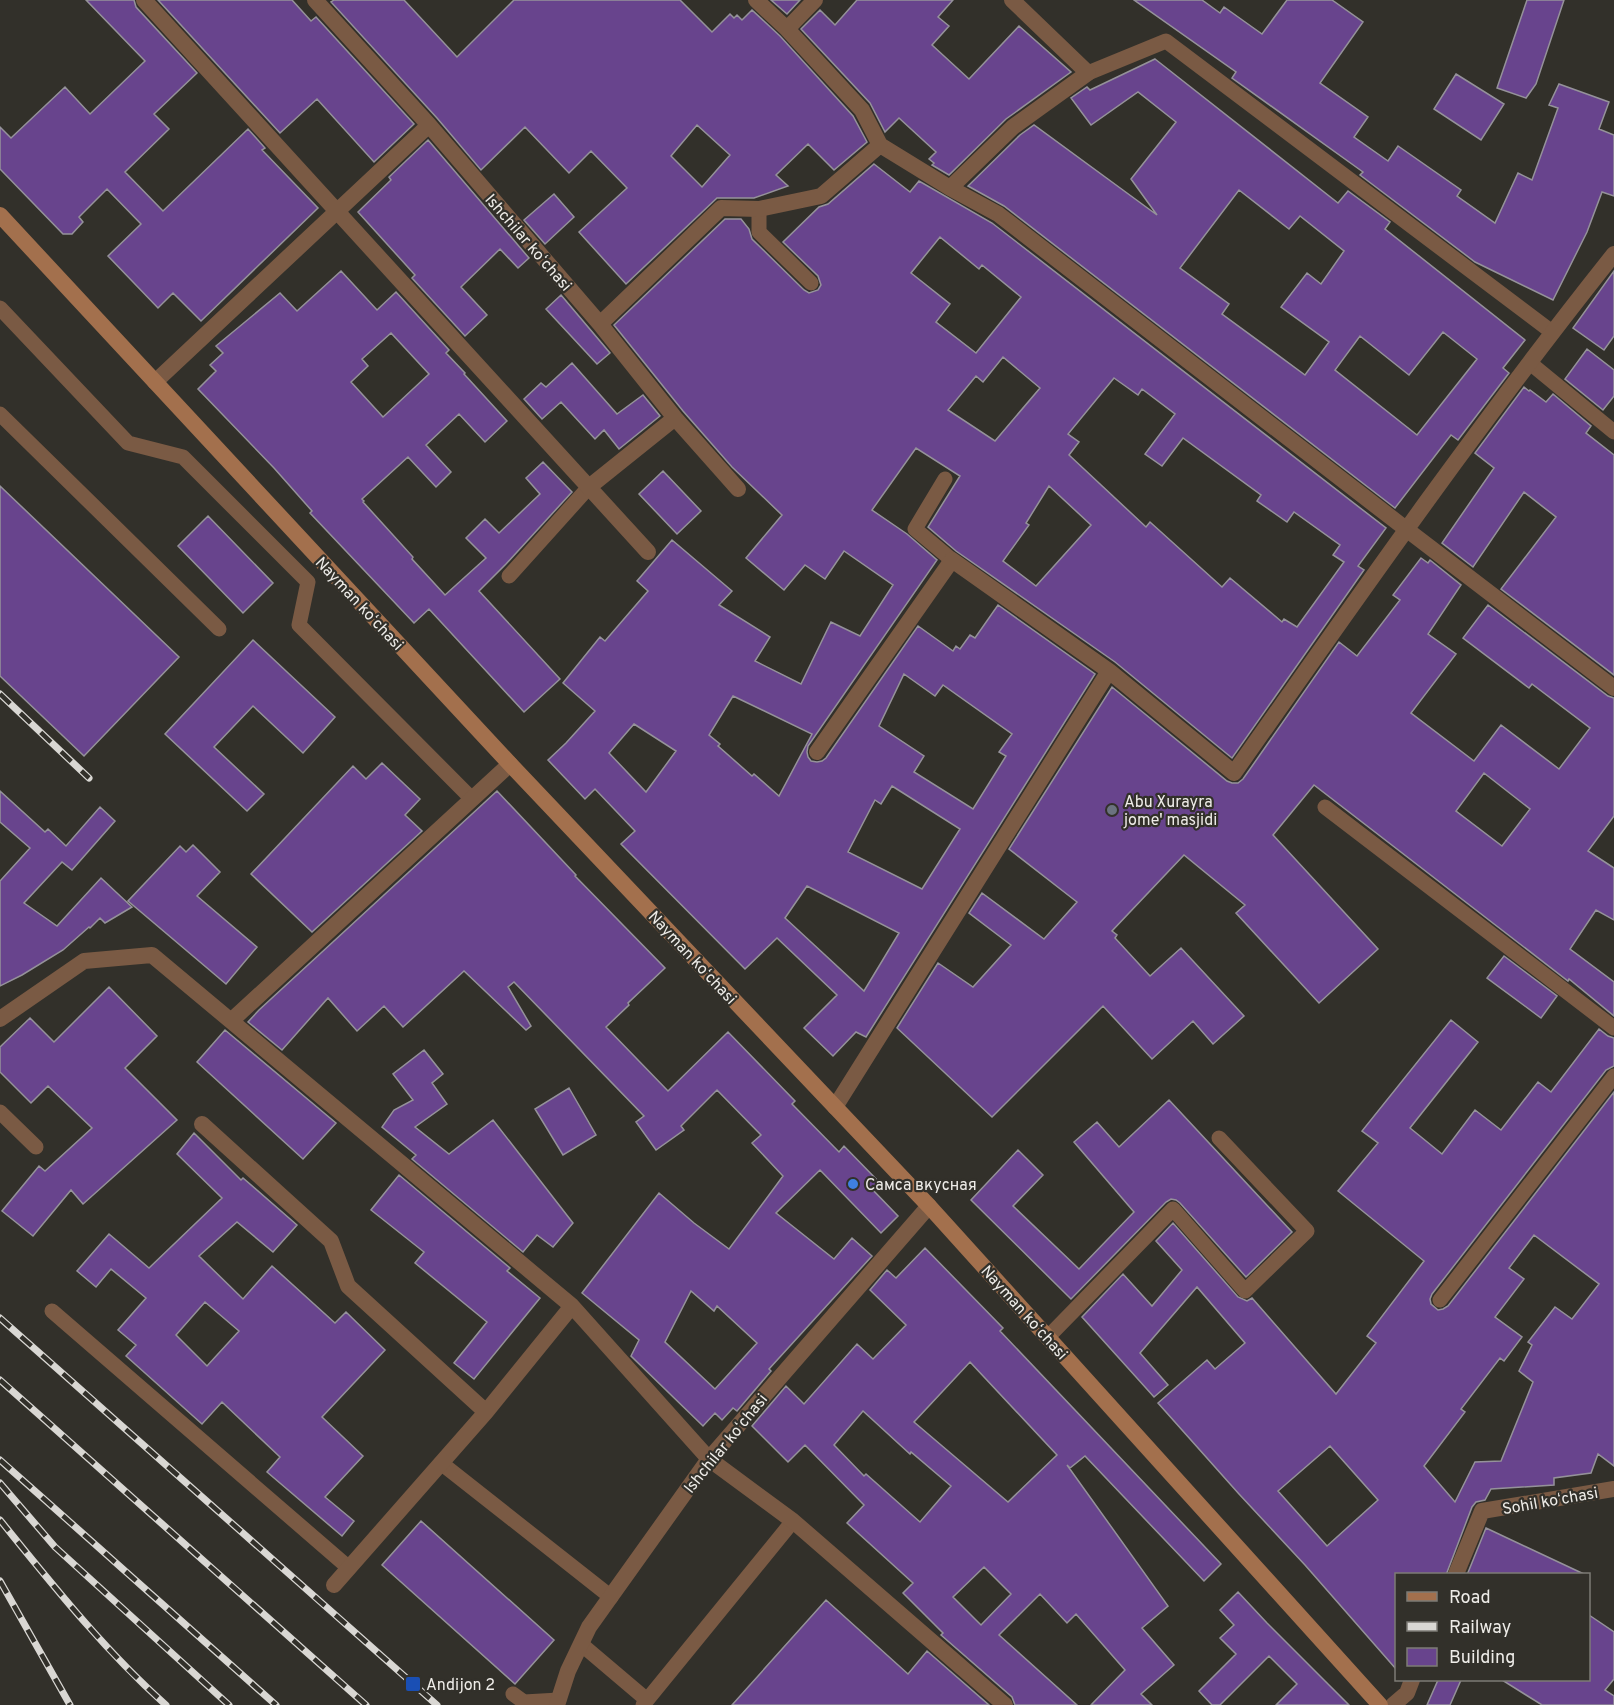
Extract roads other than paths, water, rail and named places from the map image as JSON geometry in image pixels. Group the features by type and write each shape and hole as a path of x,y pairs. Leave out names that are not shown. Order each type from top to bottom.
{"main road":[{"name":"Nayman koʻchasi","path":"0,215 510,764 929,1206 1380,1705"}],"street":[{"path":"144,0 648,552"},
{"name":"Ishchilar koʻchasi","path":"315,0 429,125 600,324 675,418 738,489"},
{"path":"756,0 788,29 862,110 880,145 998,214 1614,688"},
{"path":"788,29 815,0"},
{"path":"950,188 1013,127 1088,73 1012,0"},
{"path":"155,382 429,125"},
{"path":"600,324 722,208 759,209 821,196 880,145"},
{"path":"817,752 952,560 1109,671 1234,774 1406,529 1552,332 1614,254"},
{"path":"589,488 675,418"},
{"path":"836,1107 1109,671"},
{"path":"231,1021 510,764"},
{"path":"0,1019 84,961 152,955 572,1306 709,1459 794,1521 1005,1705"},
{"path":"202,1124 331,1241 348,1286 486,1412"},
{"name":"Ishchilar koʻchasi","path":"558,1702 568,1671 589,1627 709,1459 929,1206"},
{"path":"334,1586 486,1412 572,1306"},
{"name":"Sohil koʻchasi","path":"1457,1573 1482,1511 1614,1489"},
{"path":"1393,1705 1407,1694 1412,1681"}],"lane":[{"path":"1088,73 1166,41 1552,332"},
{"path":"759,209 759,232 811,283"},
{"path":"0,308 129,443 183,456 308,582 299,625 472,799"},
{"path":"1530,363 1614,432"},
{"path":"0,414 219,629"},
{"path":"945,479 915,529 952,560"},
{"path":"508,576 589,488"},
{"path":"1325,807 1614,1028"},
{"path":"1440,1300 1614,1076"},
{"path":"0,1112 36,1147"},
{"path":"1048,1337 1173,1209 1245,1291 1307,1231 1219,1138"},
{"path":"52,1311 349,1568"},
{"path":"441,1463 610,1597"},
{"path":"581,1644 645,1703 794,1521"},
{"path":"513,1694 524,1702 558,1702"}],"railway":[{"path":"0,694 89,778"},
{"path":"0,1318 437,1705"},
{"path":"0,1380 366,1705"},
{"path":"0,1460 276,1705"},
{"path":"0,1483 55,1547 229,1705"},
{"path":"0,1520 100,1639 166,1705"},
{"path":"0,1581 70,1705"}],"place":[{"name":"Abu Xurayra jome' masjidi","path":"1112,810"},
{"name":"Самса вкусная","path":"853,1184"},
{"name":"Andijon 2","path":"413,1684"}]}
